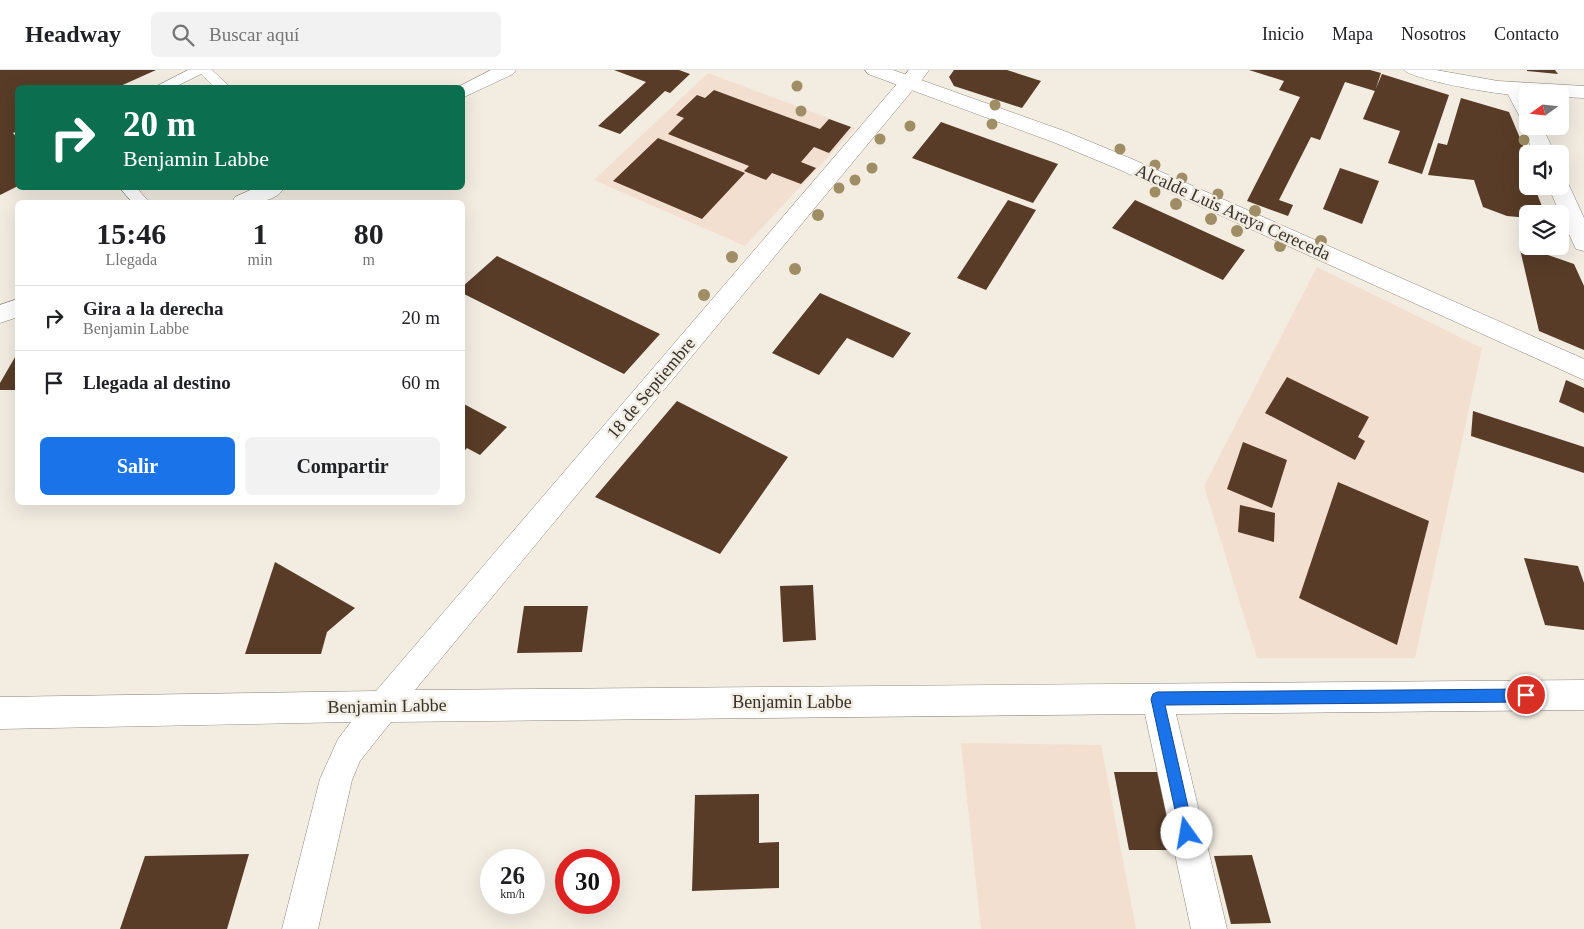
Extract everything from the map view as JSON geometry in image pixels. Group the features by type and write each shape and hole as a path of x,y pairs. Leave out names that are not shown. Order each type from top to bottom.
{"street":[{"path":"465,90 506,70"},
{"name":"Alcalde Luis Araya Cereceda","path":"875,70 914,76 1126,164 1584,370"},
{"path":"1414,70 1458,82 1515,89 1584,92"},
{"name":"18 de Septiembre","path":"300,929 336,779 349,750 382,706 914,76"},
{"path":"1515,89 1519,97"},
{"path":"247,200 269,190"},
{"path":"1563,195 1584,243"},
{"path":"0,314 15,309"},
{"name":"Benjamin Labbe","path":"0,713 382,706 1584,695"},
{"path":"1157,699 1209,929"}],"lane":[{"path":"166,85 199,70"},
{"path":"204,70 221,85"},
{"path":"130,190 139,200"}],"shaded area":[{"path":"708,73 855,128 745,246 594,180"},
{"path":"1317,267 1482,348 1415,658 1257,658 1204,486"},
{"path":"961,743 1101,745 1136,929 981,929"}],"building":[{"path":"0,70 156,70 123,85 15,85 15,132 13,133 15,135 15,188 0,195"},
{"path":"614,70 679,70 690,74 670,93 665,91 620,134 598,126 646,82"},
{"path":"954,70 1007,70 1041,81 1022,108 954,86 949,77"},
{"path":"1249,70 1370,70 1381,73 1375,91 1345,82 1320,140 1311,137 1279,200 1293,205 1288,216 1247,201 1300,97 1279,90 1284,81"},
{"path":"1555,70 1558,74 1527,71"},
{"path":"1382,74 1449,95 1422,174 1388,163 1400,131 1363,119"},
{"path":"714,90 820,129 829,119 851,127 829,153 814,147 801,162 816,168 801,184 772,173 766,180 744,171 749,166 668,134 684,118 676,115 697,95 705,98"},
{"path":"1461,98 1509,112 1523,145 1519,145 1519,195 1538,195 1541,205 1519,205 1519,217 1507,216 1483,207 1474,180 1428,175 1438,143 1447,145"},
{"path":"941,122 1058,164 1033,203 912,158"},
{"path":"658,138 745,173 702,219 613,181"},
{"path":"1340,168 1379,181 1362,224 1323,209"},
{"path":"1008,200 1036,210 986,290 957,278"},
{"path":"1135,200 1245,250 1223,280 1112,228"},
{"path":"1521,255 1548,255 1574,264 1584,286 1584,350 1539,331"},
{"path":"497,256 660,334 624,374 465,294 465,284"},
{"path":"820,293 911,333 893,358 847,338 819,375 772,353"},
{"path":"15,357 15,390 0,390 0,383"},
{"path":"1287,377 1369,417 1358,437 1365,441 1355,460 1265,413"},
{"path":"1566,380 1584,388 1584,413 1559,402"},
{"path":"677,401 788,457 720,554 595,497"},
{"path":"465,405 507,427 480,455 467,448 465,450"},
{"path":"1473,411 1584,447 1584,473 1471,436"},
{"path":"1243,442 1287,460 1272,508 1227,489"},
{"path":"1338,482 1429,521 1397,645 1299,598"},
{"path":"1240,505 1275,513 1274,542 1238,532"},
{"path":"1524,558 1578,566 1584,583 1584,630 1545,625"},
{"path":"275,562 355,608 327,632 321,654 245,654"},
{"path":"813,585 816,640 783,642 780,586"},
{"path":"524,606 588,606 582,652 517,653"},
{"path":"1114,772 1162,772 1179,850 1129,850"},
{"path":"759,794 759,843 779,842 779,888 692,891 695,795"},
{"path":"249,854 227,929 120,929 145,856"},
{"path":"1252,855 1271,923 1231,924 1214,856"}],"route":[{"path":"1187,833 1157,699 1526,695"}]}
